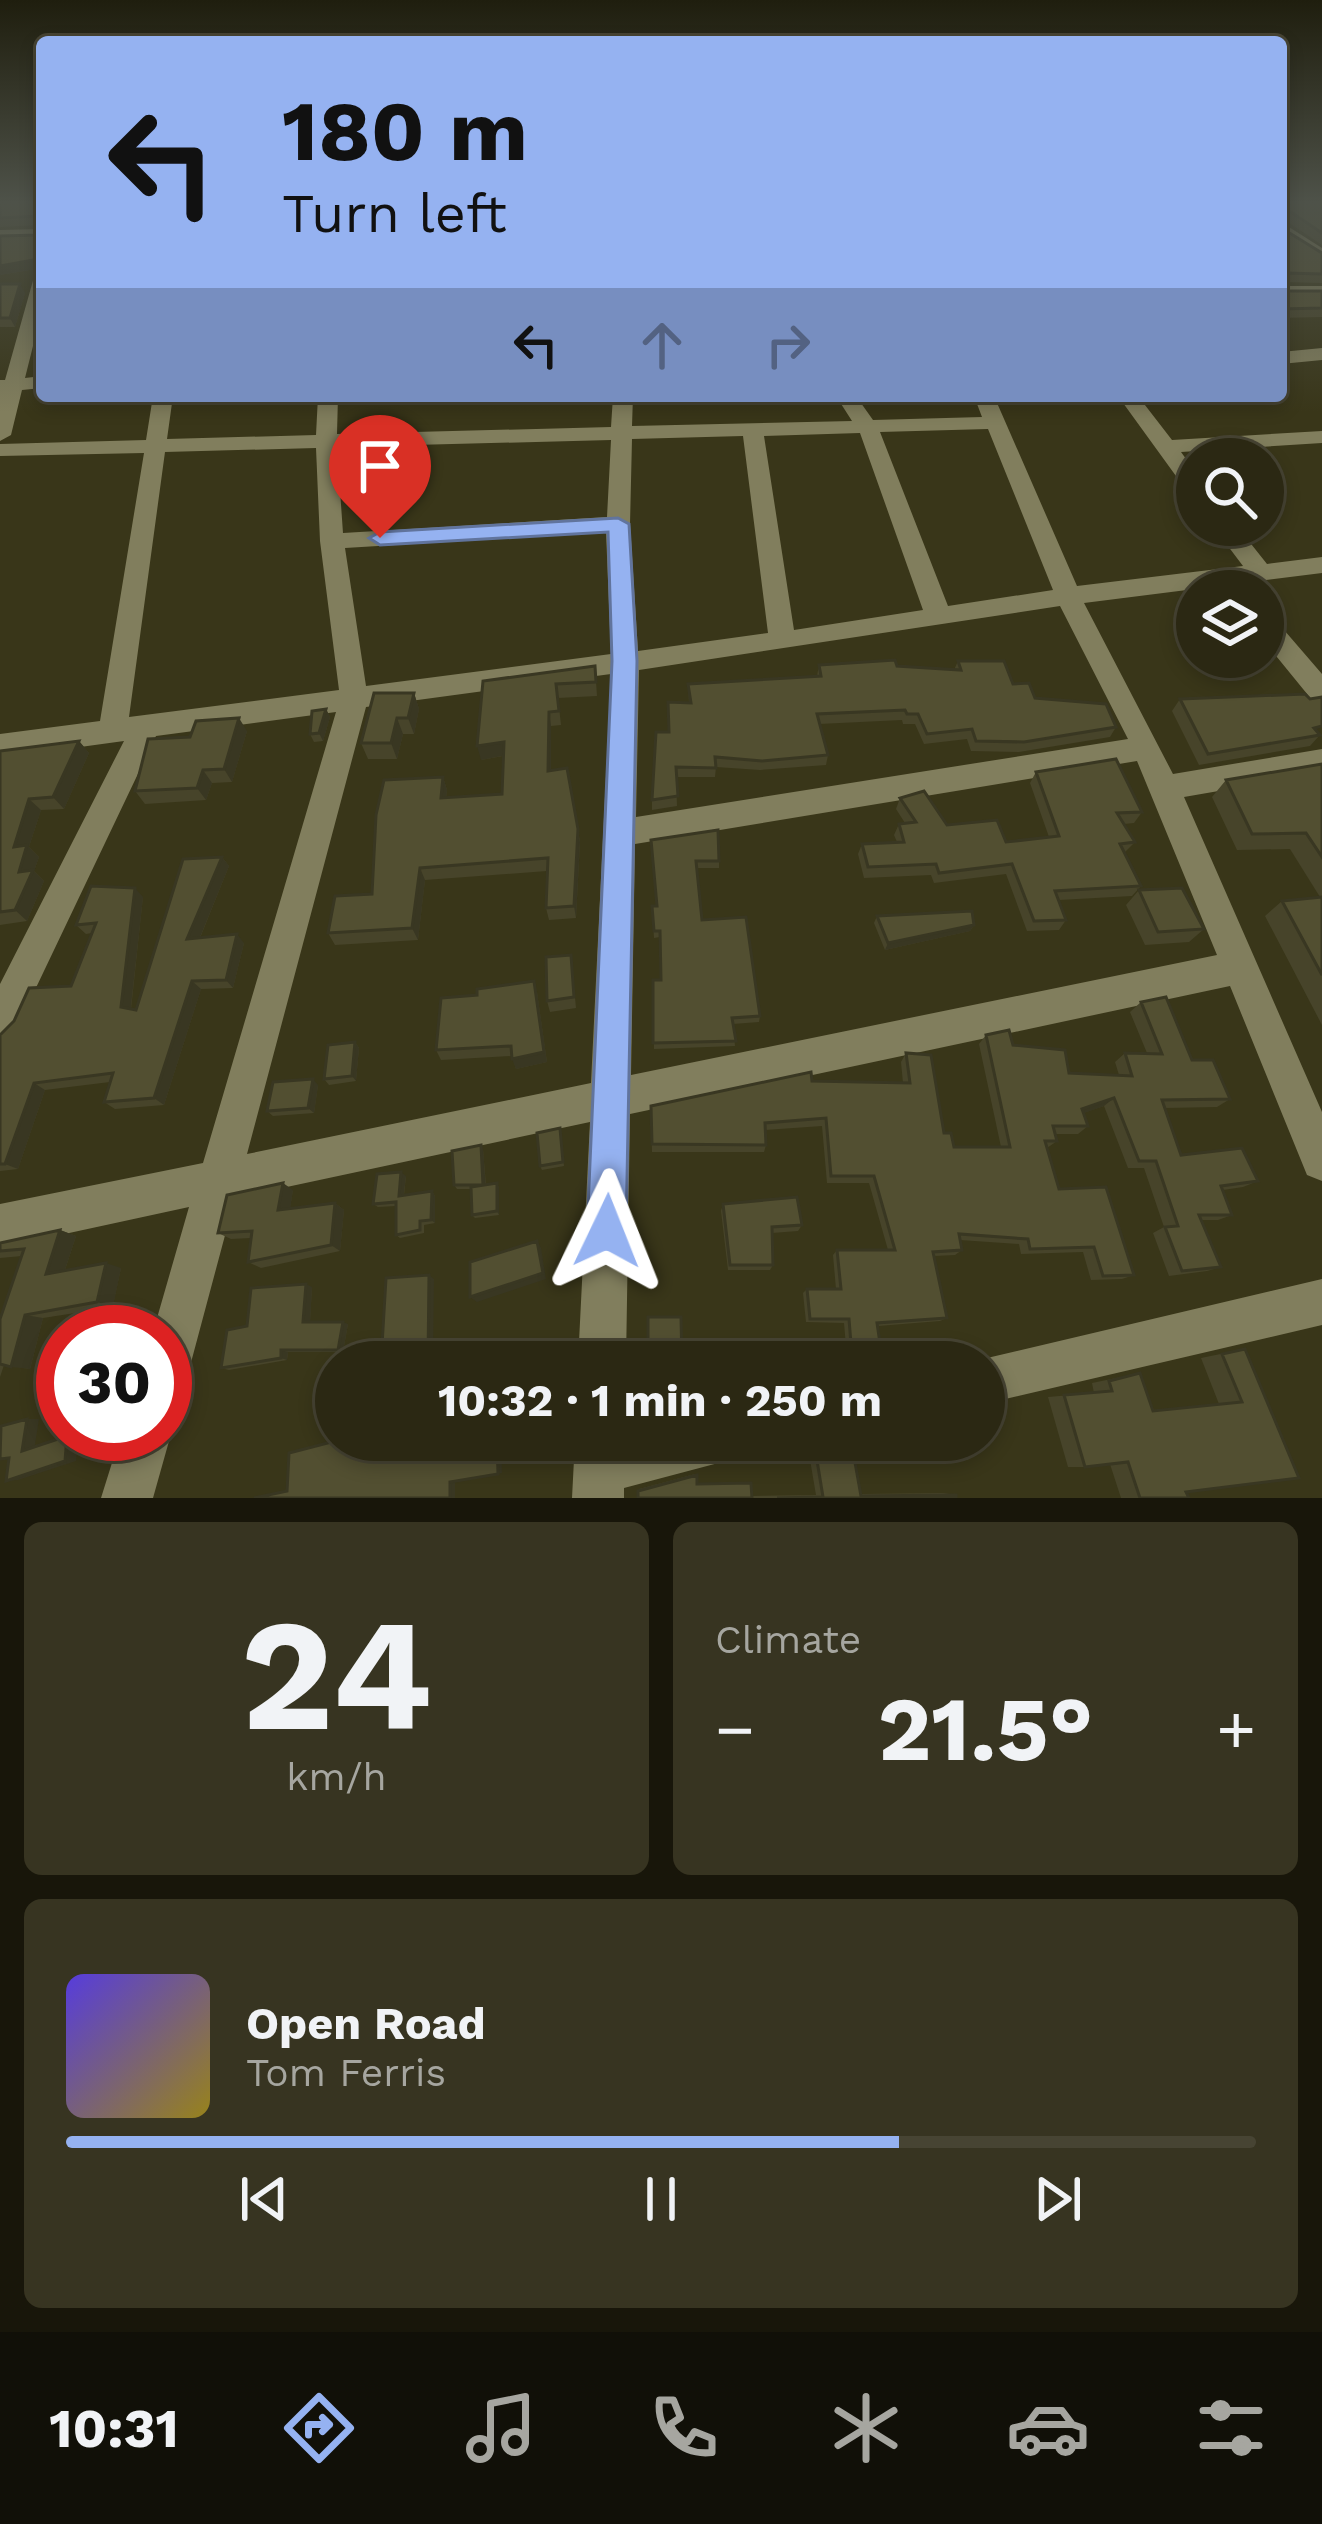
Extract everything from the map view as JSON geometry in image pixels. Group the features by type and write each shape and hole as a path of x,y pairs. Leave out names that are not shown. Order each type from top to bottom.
{"street":[{"path":"0,435 6,386 35,281"},
{"path":"1291,291 1322,291"},
{"path":"1291,291 1322,308"},
{"path":"0,334 23,333"},
{"path":"1287,357 1322,354"},
{"path":"6,386 36,383"},
{"path":"0,1023 130,727 162,402"},
{"path":"184,1305 354,699 332,541 328,402"},
{"path":"603,1341 625,661 618,524 623,402"},
{"path":"850,402 868,430 939,617"},
{"path":"986,402 1068,596 1147,748 1240,967 1309,1094 1322,1160"},
{"path":"1132,402 1176,461"},
{"path":"0,450 993,423"},
{"path":"753,432 782,641"},
{"path":"1166,448 1322,437"},
{"path":"332,541 618,524"},
{"path":"1284,573 1322,566"},
{"path":"0,746 782,641 1068,596 1176,587"},
{"path":"1284,647 1322,693"},
{"path":"620,833 1147,748"},
{"path":"1164,788 1322,760"},
{"path":"0,1226 1240,967"},
{"path":"1005,1375 1322,1302"},
{"path":"127,1498 138,1461"},
{"path":"599,1469 633,1461"}],"building":[{"path":"0,284 20,284 10,318 0,318"},
{"path":"1287,291 1322,291 1322,308 1287,309"},
{"path":"895,660 897,666 961,670 958,661 1004,661 1013,684 1029,683 1035,698 1106,704 1116,727 1024,742 976,741 972,729 927,734 918,714 905,710 817,714 828,755 762,761 715,757 716,768 676,767 678,796 652,800 656,732 669,732 668,702 691,703 688,684 821,676 819,665"},
{"path":"595,666 596,682 556,684 559,711 549,712 548,771 567,768 578,829 574,906 546,908 548,858 420,868 412,928 328,933 335,896 372,894 376,815 384,780 443,777 441,798 502,794 504,742 477,746 483,681"},
{"path":"374,693 414,693 408,718 397,718 391,743 361,743"},
{"path":"1305,694 1310,699 1322,697 1322,726 1314,728 1320,735 1208,754 1180,699"},
{"path":"326,709 319,733 310,734 312,711"},
{"path":"239,718 224,769 203,770 197,788 135,791 148,739 190,737 196,721"},
{"path":"79,741 53,797 29,799 14,847 27,845 19,872 33,870 15,910 0,912 0,751"},
{"path":"1116,759 1142,812 1117,813 1135,842 1120,844 1141,886 1055,891 1066,920 1034,921 1012,864 939,873 936,864 868,867 862,844 904,842 899,824 916,822 900,798 924,791 947,825 997,820 1006,842 1059,836 1036,772"},
{"path":"1322,764 1322,857 1306,833 1252,834 1226,780"},
{"path":"718,830 719,861 696,861 702,920 746,917 760,1016 732,1018 736,1041 653,1043 653,980 661,980 660,931 654,931 652,906 657,906 651,840"},
{"path":"222,857 187,939 237,934 226,980 192,981 154,1098 104,1102 113,1073 34,1083 5,1164 0,1164 0,1035 14,1021 29,988 71,986 96,923 76,925 91,886 135,888 121,1007 136,1010 183,859"},
{"path":"1182,888 1204,929 1158,932 1139,890"},
{"path":"1322,897 1322,975 1282,901"},
{"path":"972,911 974,925 888,943 877,916"},
{"path":"571,955 574,997 547,1001 546,957"},
{"path":"534,981 544,1052 512,1059 511,1046 436,1050 441,998"},
{"path":"1166,997 1192,1060 1213,1060 1230,1099 1162,1100 1181,1155 1242,1148 1258,1181 1221,1186 1232,1215 1199,1215 1221,1267 1182,1271 1165,1227 1178,1226 1156,1161 1139,1161 1114,1098 1082,1109 1088,1126 1053,1126 1057,1141 1045,1141 1059,1189 1106,1187 1134,1275 1103,1276 1094,1247 1030,1249 1028,1239 959,1234 962,1250 933,1252 947,1318 877,1323 880,1341 851,1341 849,1319 810,1319 807,1289 841,1289 837,1250 895,1250 874,1176 831,1176 826,1118 765,1123 766,1145 652,1144 651,1106 811,1072 812,1081 910,1083 906,1053 931,1055 944,1133 951,1133 954,1147 1010,1147 986,1035 1009,1030 1013,1045 1065,1050 1069,1073 1132,1076 1125,1053 1162,1054 1141,1002"},
{"path":"355,1042 352,1076 324,1079 328,1045"},
{"path":"313,1079 308,1108 267,1111 273,1082"},
{"path":"560,1128 563,1162 540,1166 537,1133"},
{"path":"481,1145 483,1185 454,1185 452,1151"},
{"path":"401,1172 399,1196 432,1191 431,1220 420,1221 420,1230 396,1235 396,1202 373,1204 377,1174"},
{"path":"283,1183 278,1210 335,1203 331,1245 248,1262 252,1231 218,1233 227,1195"},
{"path":"497,1183 497,1211 472,1215 471,1187"},
{"path":"797,1197 802,1225 772,1227 773,1265 730,1265 723,1204"},
{"path":"60,1230 46,1274 106,1263 97,1302 36,1305 36,1313 25,1315 11,1367 0,1364 0,1319 24,1249 0,1251 0,1243"},
{"path":"537,1241 543,1273 470,1297 470,1262"},
{"path":"429,1275 428,1341 382,1341 386,1278"},
{"path":"306,1284 303,1322 343,1322 340,1341 315,1341 315,1350 281,1350 281,1358 221,1368 227,1330 247,1326 251,1288"},
{"path":"648,1317 681,1317 682,1341 648,1341"},
{"path":"1245,1349 1299,1478 1186,1492 1189,1498 1140,1498 1128,1462 1085,1467 1064,1395 1112,1391 1109,1381 1140,1373 1153,1411 1242,1402 1222,1354"},
{"path":"27,1419 22,1451 36,1446 36,1461 65,1461 6,1481 9,1458 0,1459 1,1426"},
{"path":"315,1446 315,1461 498,1461 498,1474 450,1482 450,1498 254,1498 287,1491 289,1453"},
{"path":"817,1461 855,1461 861,1496 956,1495 777,1498 823,1497"},
{"path":"697,1475 697,1484 751,1483 752,1498 638,1498 638,1491"}],"route":[{"path":"380,538 618,524 625,661 607,1231"}]}
